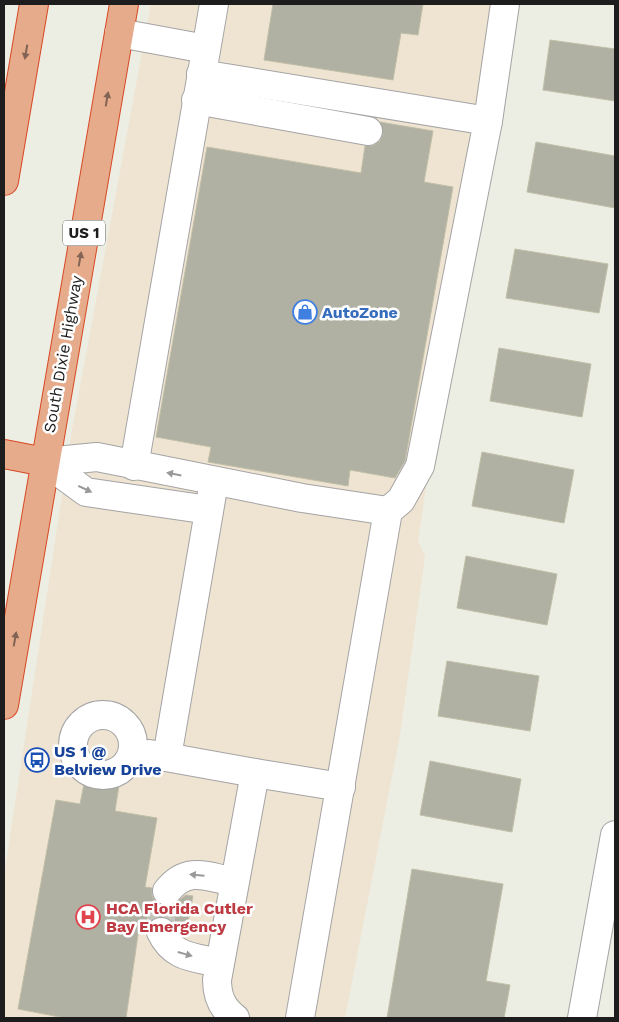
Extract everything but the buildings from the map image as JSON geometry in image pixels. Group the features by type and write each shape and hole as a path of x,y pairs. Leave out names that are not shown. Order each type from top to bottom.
{"highway":[{"path":"4,174 34,4"},
{"name":"South Dixie Highway","path":"4,705 124,4"},
{"path":"4,454 45,462"}],"street":[{"path":"134,466 214,4"},
{"path":"300,1018 388,511 401,500 420,466 488,121 505,4"},
{"path":"118,33 199,85 366,138"},
{"path":"199,85 488,121"},
{"path":"45,462 97,457 214,482 388,511"},
{"path":"45,462 86,492 209,510"},
{"path":"167,757 214,482"},
{"path":"133,751 341,787"},
{"path":"235,1018 223,1007 217,994 219,963 256,772"},
{"path":"582,1018 615,835"},
{"path":"167,891 176,880 185,875 195,874 234,882"},
{"path":"161,932 167,945 178,953 219,963"}],"shaded area":[{"path":"151,4 498,4 418,541 425,556 400,735 345,1018 4,1018 4,876 72,430"}],"tunnel":[{"path":"161,932 161,913 167,891"}],"place":[{"name":"AutoZone","path":"305,312"},
{"name":"US 1 @ Belview Drive","path":"37,760"},
{"name":"HCA Florida Cutler Bay Emergency","path":"88,917"}]}
